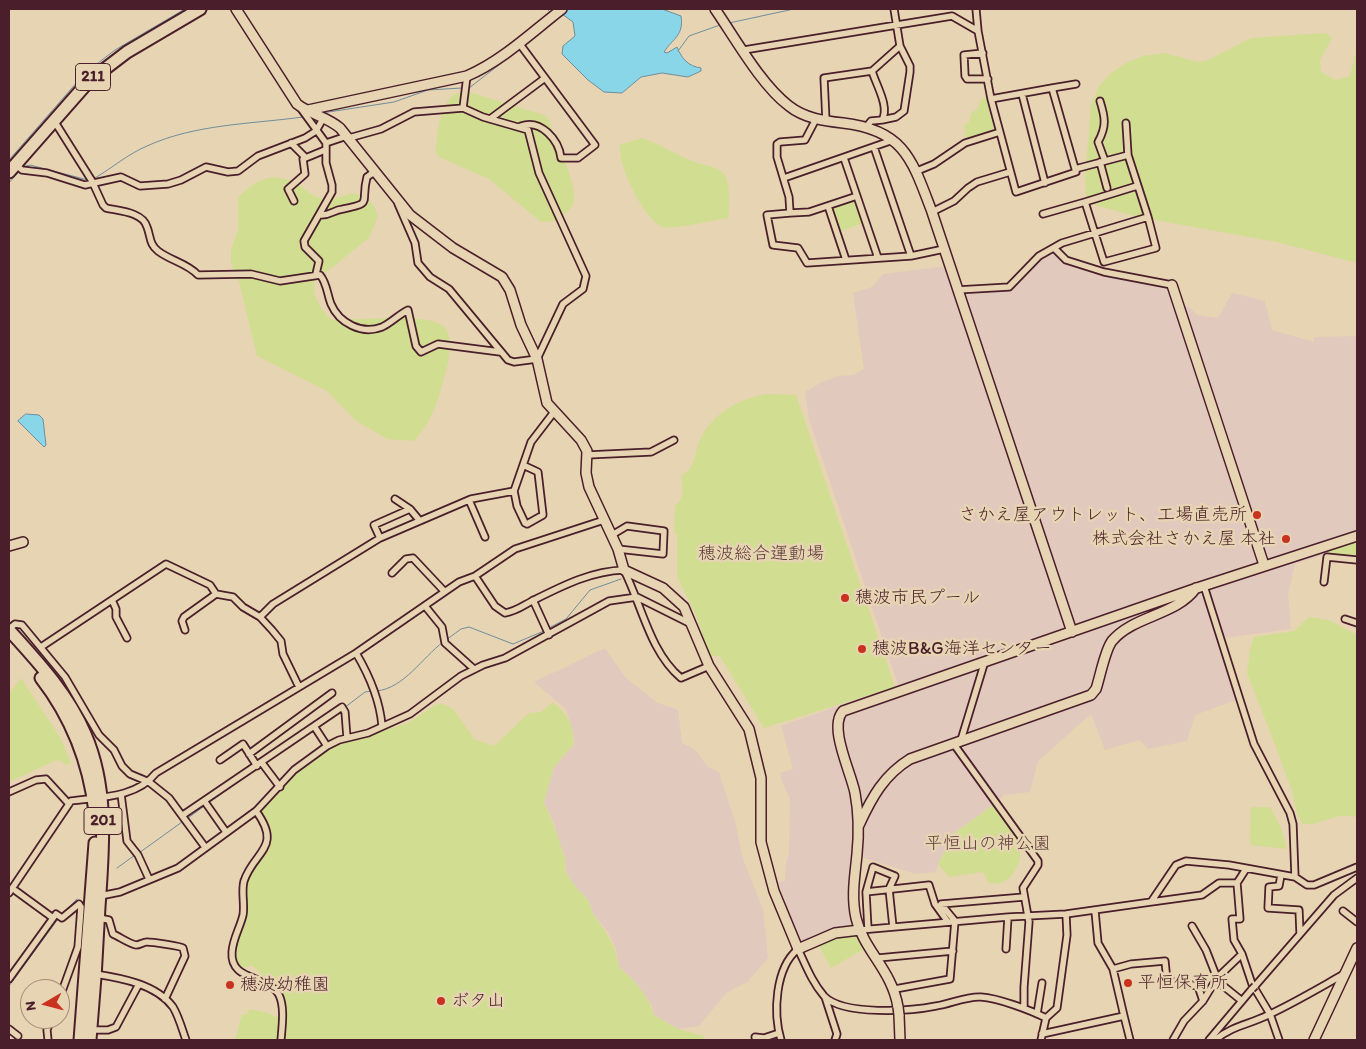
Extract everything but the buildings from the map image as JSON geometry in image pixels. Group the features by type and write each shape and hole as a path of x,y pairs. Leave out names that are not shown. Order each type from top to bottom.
{"highway":[{"name":"211","path":"16,168 53,119 89,81 109,64 200,9"},
{"name":"201","path":"9,630 41,666 72,708 85,735 93,758 103,837 99,918 80,1040"},
{"name":"201","path":"9,640 34,669 62,708 81,747 97,798 90,974 90,1035"}],"street":[{"path":"236,9 298,104 318,114 348,137 398,202 428,231 502,277 510,290 521,325 537,359 547,403 581,440 587,455 589,487 612,535 650,633 670,668 681,678 709,666"},
{"path":"318,114 467,76 479,71 521,46 562,9"},
{"path":"715,9 772,91 789,106 816,119 867,126 894,140 917,171 1072,632"},
{"path":"867,126 871,121 896,117 904,111 910,66 900,46 894,9"},
{"path":"976,9 978,31 991,98 1016,192 1076,172 1052,88"},
{"path":"744,50 952,16 978,31"},
{"path":"519,126 531,124 546,130 560,152 561,158 578,158 595,145 521,46"},
{"path":"826,121 824,78 872,71 900,46"},
{"path":"983,53 964,54 965,76 967,79 988,79"},
{"path":"872,71 883,99 885,115 882,120"},
{"path":"463,108 467,76"},
{"path":"490,119 545,78"},
{"path":"991,98 1076,84"},
{"path":"1022,94 1045,182"},
{"path":"1100,100 1106,120 1104,130 1098,142 1107,188"},
{"path":"326,143 381,129 414,112 463,108 490,119 525,127 530,133 539,173 586,276 583,288 563,304 537,359"},
{"path":"316,274 319,261 305,246 304,241 333,189 326,162 326,143 316,131 318,114"},
{"path":"316,131 318,114"},
{"path":"53,119 92,181 100,201 106,208 137,216 144,221 149,240 159,252 191,267 198,275 250,274 280,281 316,274 324,280 331,305 337,316 358,328 371,330 384,327 408,310 416,346 421,352 438,344 500,352"},
{"path":"790,213 789,197 776,150 777,144 780,142 805,140 816,119"},
{"path":"1085,202 1104,262 1156,248 1128,155 1126,123"},
{"path":"16,168 47,173 85,185 92,181 121,177 140,186 168,184 181,180 206,167 233,172 258,156 291,144 316,131"},
{"path":"917,171 934,164 966,143 1000,132"},
{"path":"784,178 894,140"},
{"path":"291,144 305,156"},
{"path":"874,147 911,256"},
{"path":"305,156 325,150"},
{"path":"1075,168 1128,155"},
{"path":"294,200 288,189 305,174 303,159 305,156"},
{"path":"844,158 878,258"},
{"path":"320,214 330,215 342,209 357,208 361,205 364,201 367,177 374,172"},
{"path":"932,212 954,201 977,182 1010,172"},
{"path":"1043,214 1137,186"},
{"path":"857,196 809,212 767,215 773,245 798,248 807,263 911,256 944,249"},
{"path":"398,202 415,243 418,262 430,277 449,289 508,360 514,362 537,359"},
{"path":"828,206 846,260"},
{"path":"957,290 1009,287 1039,256 1062,243 1148,217"},
{"path":"1054,248 1066,260 1104,272 1172,285 1264,565"},
{"path":"522,465 538,472 543,515 527,524 517,506 514,491 522,465 531,442 554,412"},
{"path":"587,455 651,452 674,440"},
{"path":"260,618 273,604 380,538 469,500 514,491"},
{"path":"394,499 410,509 420,521"},
{"path":"469,500 485,537"},
{"path":"380,538 374,526 410,509"},
{"path":"9,893 71,801 121,794 149,782 156,772 356,653 459,582 475,576 516,550 604,520"},
{"path":"612,535 627,526 664,531 663,554 618,550"},
{"path":"900,1040 899,1011 895,989 864,930 852,894 860,825 855,794 836,730 838,716 850,707 1264,565 1357,536"},
{"path":"9,546 23,542"},
{"path":"1324,582 1327,557 1357,560"},
{"path":"392,573 406,559 413,558 444,592"},
{"path":"41,648 166,564 210,585 216,594"},
{"path":"475,576 500,611 512,612 533,600 595,573 624,570 663,588 684,607 709,666 749,729 761,778 760,842 774,891 798,949 810,977 825,997 837,1034 835,1040"},
{"path":"860,825 883,780 895,769 910,759 1085,698 1096,689 1110,642 1122,632 1186,600 1200,587"},
{"path":"1200,587 1254,744 1290,813 1293,824 1295,877"},
{"path":"185,630 182,621 184,617 216,594 233,597 260,618 281,641 283,654 299,687"},
{"path":"100,896 120,892 178,868 256,811 294,770 327,746 347,738 368,733 410,714 460,676 506,658 548,631 609,601 637,596 692,625"},
{"path":"112,600 116,609 116,618 127,638"},
{"path":"533,600 548,631"},
{"path":"425,606 442,627 445,641 474,669"},
{"path":"1345,619 1357,623"},
{"path":"9,630 15,624 22,625 65,677 99,735 114,750 122,766 130,774 149,782 169,798 205,847"},
{"path":"356,653 365,669 381,708 382,726"},
{"path":"957,742 985,661"},
{"path":"249,754 332,693"},
{"path":"185,818 205,802 343,708 347,738"},
{"path":"315,728 327,746"},
{"path":"957,742 1038,861 1038,865 1024,888 1026,916 1029,922 1024,1008"},
{"path":"220,760 243,744 249,754 280,787"},
{"path":"9,792 36,780 46,779 69,804"},
{"path":"121,794 125,834 149,879"},
{"path":"205,802 226,832"},
{"path":"256,811 268,832 266,846 247,874 243,885 243,917 235,934 232,958 236,968 241,973 265,984 279,996 282,1006 281,1040"},
{"path":"1150,902 1176,865 1181,862 1209,862 1295,877 1307,885 1314,885 1357,867"},
{"path":"864,930 866,892 872,868 895,876 889,889 893,927"},
{"path":"1246,869 1237,883 1240,919 1232,919 1234,940 1242,954 1252,984 1270,1014 1279,1040"},
{"path":"1281,876 1279,886 1269,887 1268,908 1299,910 1300,934"},
{"path":"1209,1040 1334,895 1357,878"},
{"path":"781,1040 776,1022 777,999 786,964 798,949 835,933 1095,911 1202,895 1219,883 1237,883"},
{"path":"866,892 929,885 936,904 951,922"},
{"path":"16,891 58,917"},
{"path":"895,989 950,979 953,951 951,922 941,904 1024,897"},
{"path":"9,979 58,917 80,905 78,947 67,979"},
{"path":"1095,911 1098,943 1113,970 1130,1040"},
{"path":"1343,911 1357,922"},
{"path":"1066,914 1067,934 1057,1008 1046,1018 1041,1037 1124,1016"},
{"path":"1006,949 1008,917"},
{"path":"99,918 109,920 113,934 136,945 148,942 183,948 185,956 165,999"},
{"path":"1192,926 1206,950 1216,979 1242,1001"},
{"path":"1314,1040 1357,948"},
{"path":"878,958 953,951"},
{"path":"1172,1040 1184,1021 1203,1001 1216,979 1242,954"},
{"path":"1113,970 1131,964 1165,961 1167,981 1198,986 1203,1001"},
{"path":"69,975 90,974 139,984 165,999 175,1011 186,1040"},
{"path":"1215,1040 1235,1026 1254,1022 1344,974"},
{"path":"1037,1014 1042,983"},
{"path":"90,1035 116,1027 139,984"},
{"path":"825,997 837,1003 882,1011 937,1006 971,997 991,998 1024,1008 1046,1018"},
{"path":"9,1029 18,1036"},
{"path":"755,1038 779,1034"}],"shaded area":[{"path":"1054,251 1063,260 1170,286 1176,305 1189,307 1197,315 1218,318 1232,293 1265,301 1272,330 1314,342 1314,337 1357,336 1357,559 1323,555 1295,564 1288,594 1291,629 1217,639 1236,700 1195,715 1187,741 1148,749 1140,740 1105,750 1091,714 1038,761 1030,792 1004,795 953,834 935,872 916,874 851,854 847,897 851,926 826,930 805,944 799,943 778,882 785,881 789,853 790,799 780,773 793,769 781,726 898,685 809,419 805,392 822,382 838,376 854,375 864,369 853,293 872,287 883,274 946,266 955,296 1010,290 1041,258"},
{"path":"605,648 625,677 656,702 678,710 682,743 695,750 708,767 719,772 736,825 742,856 763,909 768,958 747,982 726,993 699,1026 678,1029 654,1015 651,1004 631,977 619,968 616,949 607,931 593,913 588,900 578,891 566,873 565,857 558,841 554,823 544,802 554,767 574,744 566,709 534,682"}],"green space":[{"path":"1326,33 1332,38 1320,60 1321,72 1335,80 1350,76 1357,47 1357,263 1277,242 1138,217 1091,204 1086,195 1085,179 1091,106 1099,86 1111,73 1128,62 1143,56 1165,53 1198,62 1208,60 1251,38"},
{"path":"469,92 544,115 549,120 569,173 574,193 572,207 556,221 541,222 489,179 441,158 436,153 438,129 447,103 457,93"},
{"path":"986,97 995,132 966,140 964,125 969,122 972,112 977,110 981,99"},
{"path":"642,138 692,161 722,172 728,187 728,218 668,228 656,222 640,203 633,190 620,154 620,145"},
{"path":"274,177 294,181 314,196 328,201 352,193 365,196 374,206 378,216 369,238 314,282 318,302 330,319 423,319 436,322 447,331 450,342 449,354 441,390 431,417 414,441 387,439 355,420 327,391 257,356 239,282 231,263 231,250 238,229 238,198 254,184 263,179"},
{"path":"856,198 864,223 838,232 830,207"},
{"name":"穂波総合運動場","path":"767,394 796,395 895,687 764,728 720,656 709,656 696,615 677,577 677,535 674,532 675,506 680,501 683,491 681,476 690,468 700,440 711,422 737,403"},
{"path":"1357,540 1357,559 1329,555 1328,550"},
{"path":"1309,617 1329,620 1357,635 1357,818 1343,816 1316,823 1303,824 1297,814 1292,791 1247,673 1250,649 1254,637 1294,631"},
{"path":"21,678 60,737 71,763 66,765 59,760 54,761 9,782 9,694"},
{"path":"553,702 569,720 574,744 554,767 544,802 560,842 567,873 574,885 589,902 593,913 610,939 619,968 640,988 654,1015 678,1029 703,1036 705,1040 285,1040 283,996 253,966 239,968 235,955 247,911 248,880 271,839 268,823 260,812 296,771 330,746 408,723 435,705 444,704 454,710 474,739 494,746 529,713 541,712"},
{"name":"平恒山の神公園","path":"993,805 1017,840 1020,858 1017,867 1008,879 998,884 989,883 983,872 949,877 938,864 953,834"},
{"path":"1251,807 1270,807 1281,828 1287,849 1250,845"},
{"path":"855,935 864,949 831,968 818,944 833,938"},
{"path":"250,1009 268,1013 280,1019 279,1040 235,1040 242,1014 246,1015"}],"water":[{"path":"568,9 662,9 681,16 681,28 664,52 667,53 677,47 686,61 692,66 701,68 701,71 688,77 662,73 641,77 622,93 604,92 588,80 562,54 563,46 575,36 573,22 562,14"},
{"path":"26,414 39,415 43,419 46,445 44,447 18,421"}],"waterway":[{"path":"9,160 85,73 115,50 185,9"},
{"path":"547,9 550,12"},
{"path":"729,23 794,9"},
{"path":"556,20 563,15"},
{"path":"524,45 556,21"},
{"path":"678,51 689,36 720,25"},
{"path":"469,88 521,48"},
{"path":"322,113 394,102 428,90 462,88"},
{"path":"95,178 133,153 184,133 224,126 303,117"},
{"path":"22,167 30,165 88,180"},
{"path":"9,183 20,170"},
{"path":"549,628 566,619 590,590 621,579"},
{"path":"446,640 461,629 469,627 513,644 544,631"},
{"path":"377,691 387,689 396,684 443,642"},
{"path":"344,708 365,692 373,691"},
{"path":"210,802 257,768"},
{"path":"188,818 203,807"},
{"path":"139,853 182,822"},
{"path":"117,868 135,855"},
{"path":"62,914 77,899"},
{"path":"9,986 58,919"}],"place":[{"name":"さかえ屋アウトレット、工場直売所","path":"1257,515"},
{"name":"株式会社さかえ屋 本社","path":"1286,539"},
{"name":"穂波市民プール","path":"845,598"},
{"name":"穂波B&G海洋センター","path":"862,649"},
{"name":"平恒保育所","path":"1128,983"},
{"name":"穂波幼稚園","path":"230,985"},
{"name":"ボタ山","path":"441,1001"}]}
